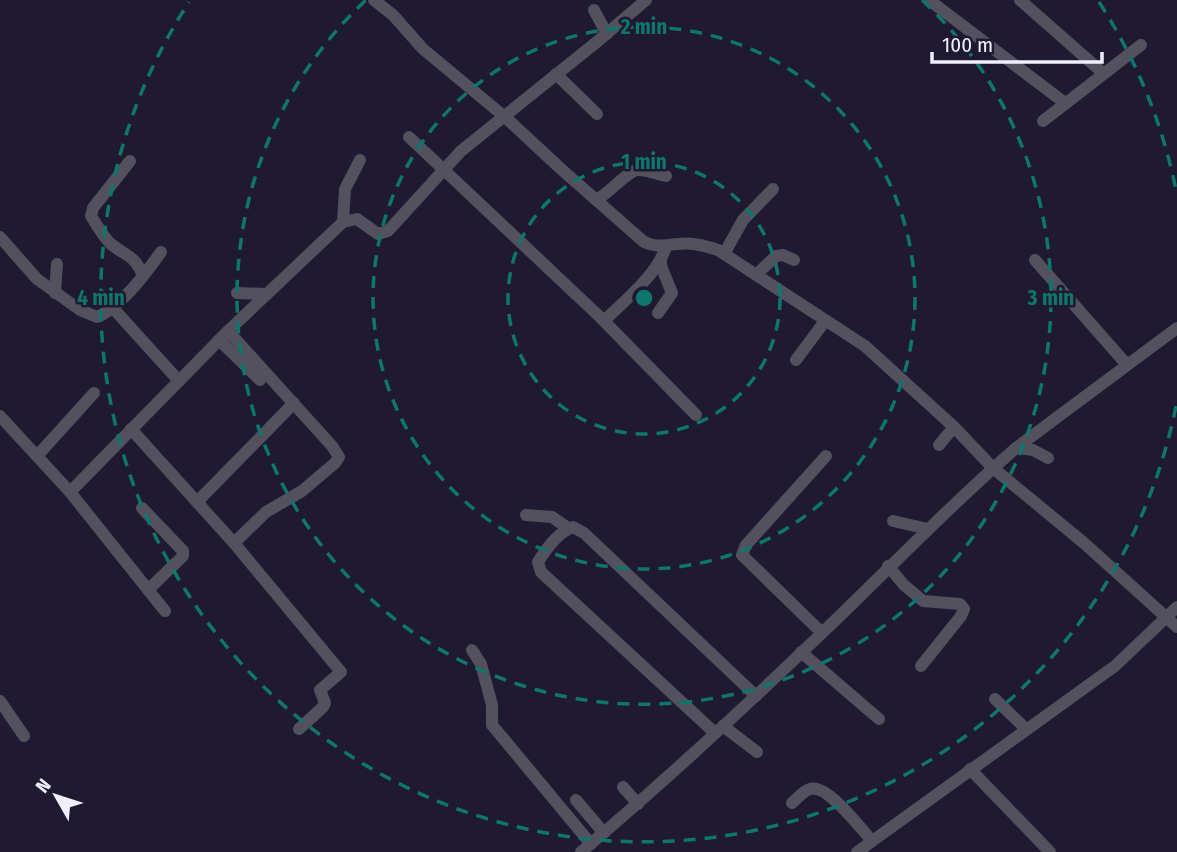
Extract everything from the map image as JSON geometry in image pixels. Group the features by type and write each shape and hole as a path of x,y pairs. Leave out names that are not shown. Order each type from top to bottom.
{"street":[{"path":"374,0 393,15 423,49 505,117 644,242 664,252"},
{"path":"71,492 224,335 342,222 357,219 378,234 383,234 461,151 646,0"},
{"path":"929,0 1065,103"},
{"path":"1020,0 1103,72"},
{"path":"594,10 607,34"},
{"path":"1043,121 1141,45"},
{"path":"556,74 597,114"},
{"path":"409,137 600,318 696,415"},
{"path":"342,222 345,189 360,160"},
{"path":"130,161 93,208 91,216 109,243 133,258 143,276"},
{"path":"596,200 611,191 631,171 666,176"},
{"path":"724,254 743,220 773,189"},
{"path":"0,237 37,279 80,310 97,317 113,307 143,276 161,252"},
{"path":"600,318 607,318 614,312 664,252 679,243 704,245 724,254 865,346 954,427 993,468 1084,543 1177,627"},
{"path":"658,313 672,293 664,276 664,252"},
{"path":"756,275 776,256 783,255 794,261"},
{"path":"1035,260 1127,365"},
{"path":"55,293 57,264"},
{"path":"237,293 267,294"},
{"path":"102,296 179,381"},
{"path":"796,360 825,321"},
{"path":"472,650 481,664 492,705 492,724 586,848 756,696 888,566 993,468 1177,328"},
{"path":"224,335 260,380"},
{"path":"224,335 294,403 339,457 302,491 266,512 234,543"},
{"path":"37,456 94,393"},
{"path":"197,502 294,403"},
{"path":"3,424 71,492 165,611"},
{"path":"939,444 954,427"},
{"path":"131,429 234,543 341,672 321,689 323,706 299,729"},
{"path":"1016,449 1032,450 1048,458"},
{"path":"822,633 742,555 746,545 826,456"},
{"path":"142,508 183,551 183,556 148,590"},
{"path":"526,515 552,517 568,528 578,528 756,696"},
{"path":"893,521 928,529"},
{"path":"568,528 544,552 538,562 541,572 719,729 757,752"},
{"path":"888,566 904,585 923,601 960,604 964,609 921,666"},
{"path":"857,852 1115,666 1177,607"},
{"path":"801,652 879,719"},
{"path":"995,699 1026,729"},
{"path":"0,701 24,736"},
{"path":"970,769 1050,852"},
{"path":"623,787 638,804"},
{"path":"792,803 810,789 828,794 872,841"},
{"path":"576,800 604,833"}]}
